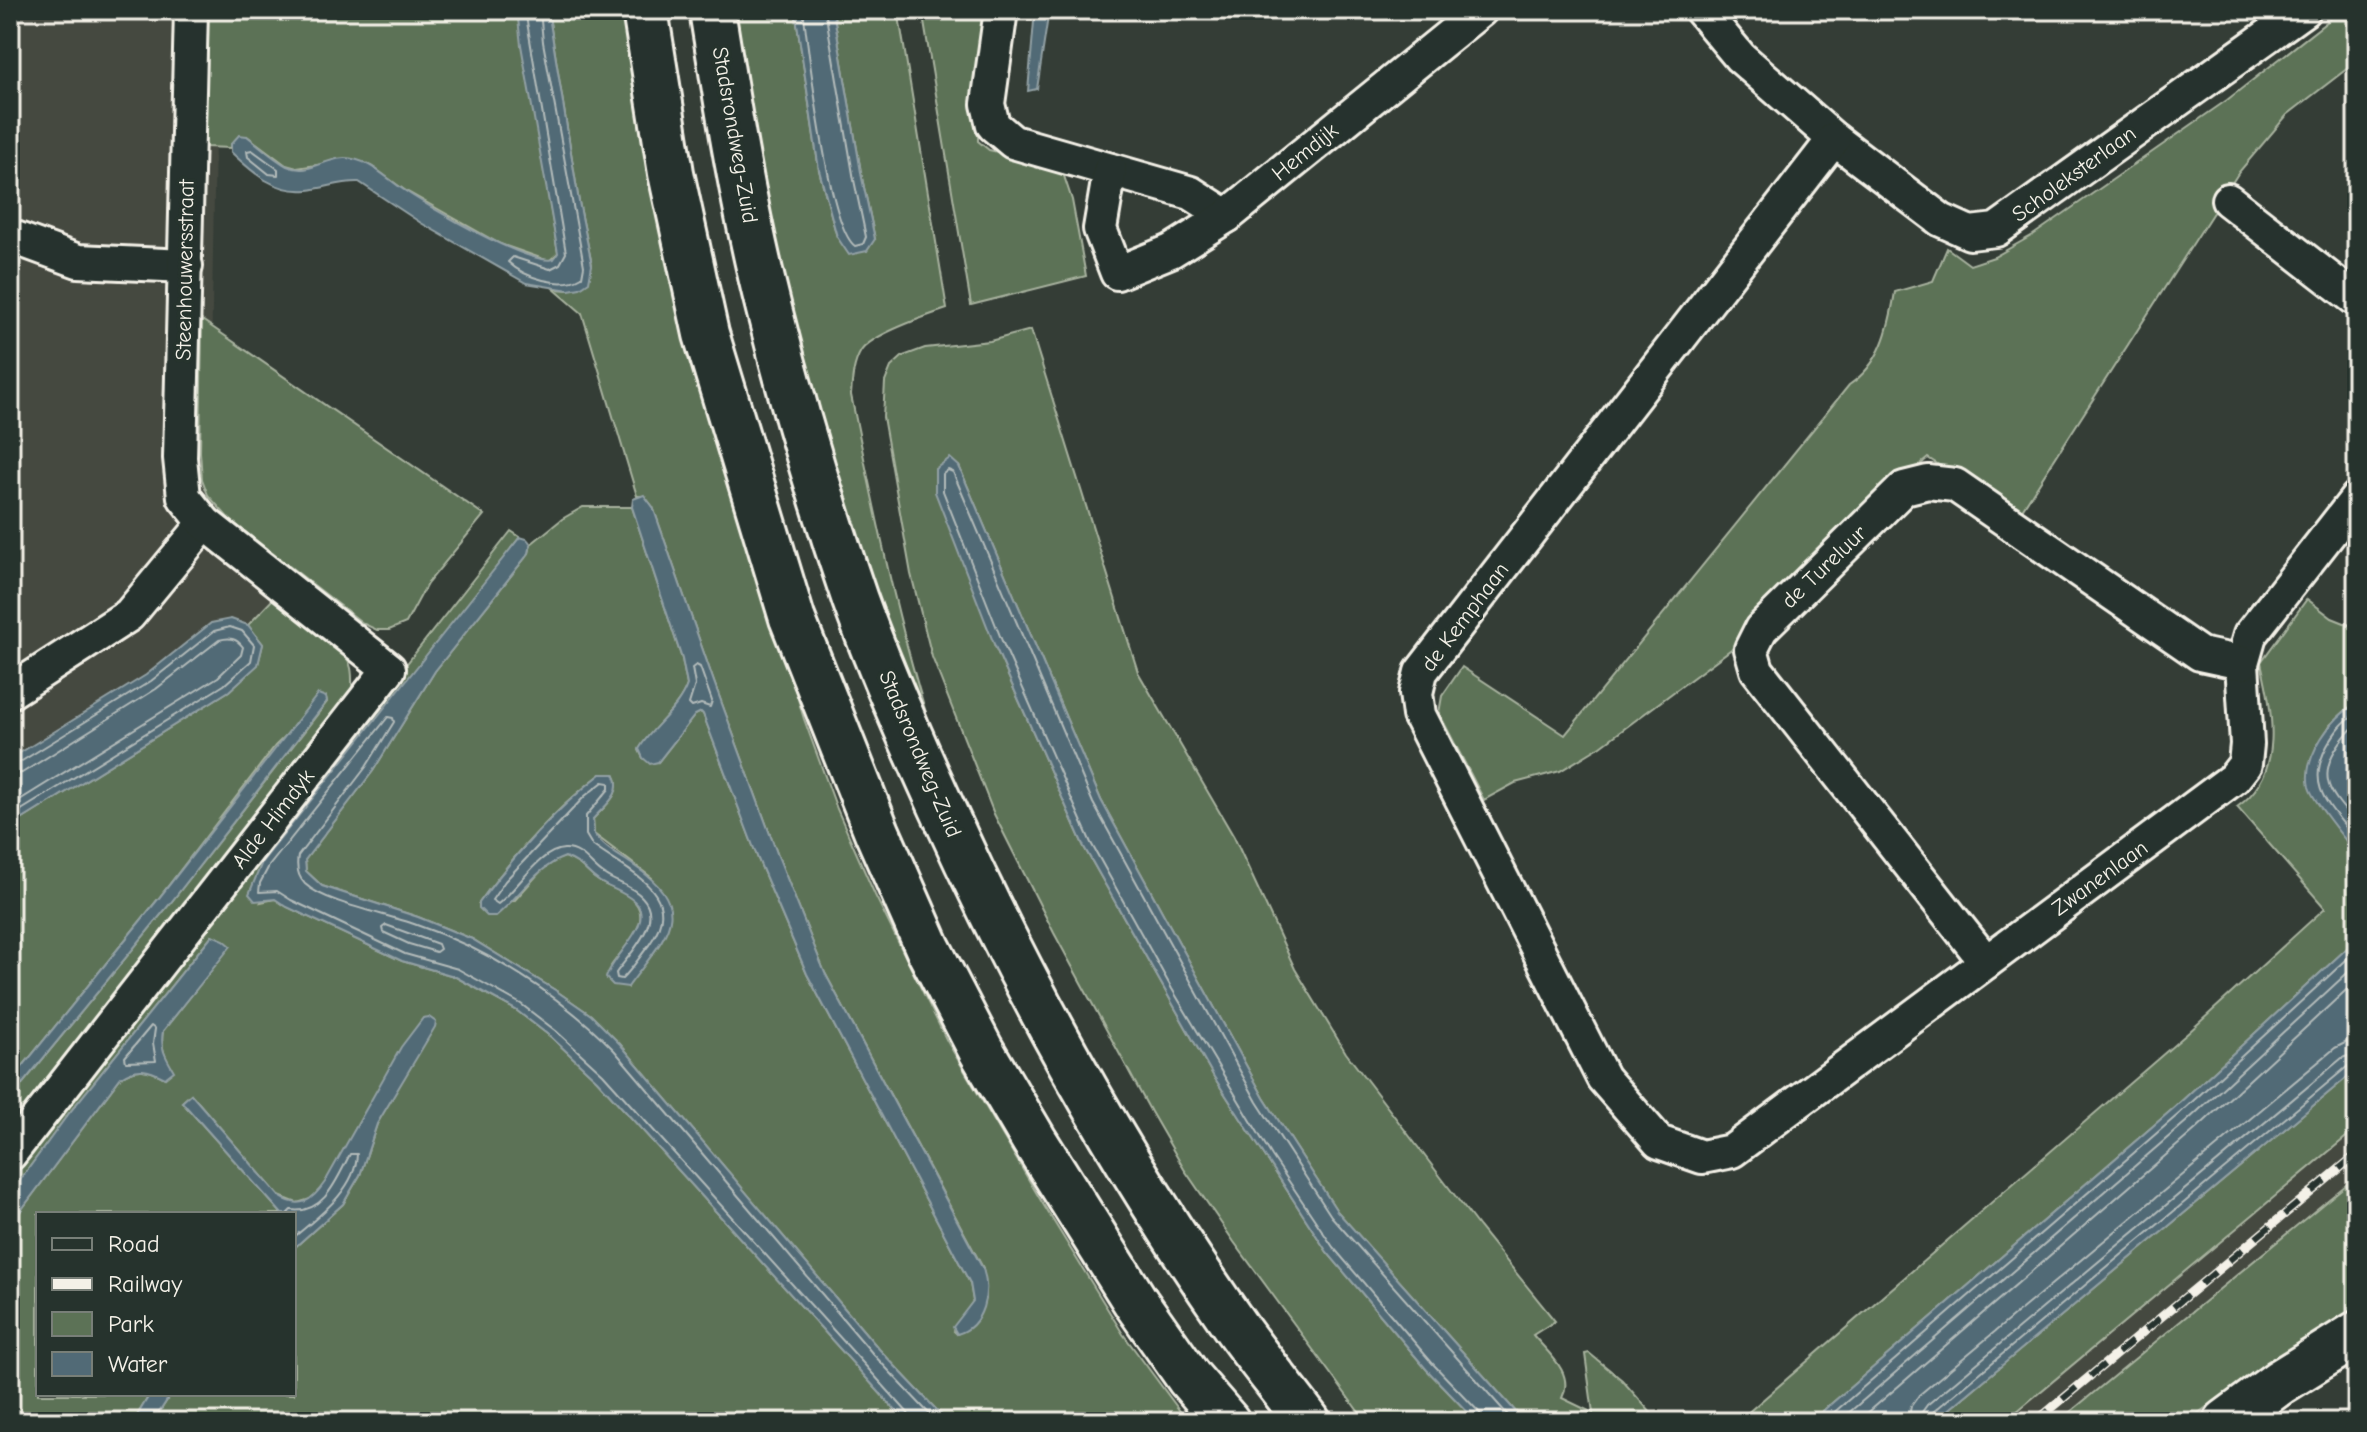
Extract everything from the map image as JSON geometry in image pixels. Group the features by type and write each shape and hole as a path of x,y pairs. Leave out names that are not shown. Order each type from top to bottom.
{"main road":[{"path":"645,10 671,173 706,334 792,618 872,820 928,948 981,1050 1026,1127 1137,1304 1189,1378 1227,1422"},
{"name":"Stadsrondweg-Zuid","path":"712,10 733,142 768,306 808,453 856,601 910,737 973,878 1046,1024 1094,1108 1149,1198 1239,1331 1308,1422"},
{"path":"2226,1422 2280,1382 2357,1334"},
{"path":"2268,1422 2357,1360"}],"street":[{"name":"Steenhouwersstraat","path":"191,10 180,458 184,497 205,523"},
{"path":"1001,10 988,104 993,125 1013,142 1191,193 1227,216"},
{"name":"Scholeksterlaan","path":"1701,10 1740,57 1834,139 1941,220 1970,233 1996,230 2304,10"},
{"name":"Hemdijk","path":"1110,170 1100,229 1117,273 1171,251 1227,216 1472,13"},
{"name":"de Kemphaan","path":"1702,1157 1659,1142 1603,1078 1419,715 1416,693 1421,672 1834,139"},
{"path":"2228,200 2357,300"},
{"path":"10,236 78,261 186,266"},
{"name":"de Tureluur","path":"1986,962 1757,670 1751,649 1761,629 1904,488 1928,482 1955,485 2200,654 2242,663"},
{"name":"Zwanenlaan","path":"1702,1157 1732,1151 2234,778 2245,764 2247,744 2242,663 2250,635 2357,498"},
{"path":"10,692 129,615 205,523"},
{"name":"Alde Himdyk","path":"10,1154 389,669 205,523"}],"shaded area":[{"path":"10,10 318,10 215,139 211,365 383,489 243,644 10,792"},
{"path":"2357,1128 2357,1176 2058,1422 2004,1422"}],"green space":[{"path":"208,10 517,10 558,253 549,261 500,244 406,191 371,166 323,164 297,168 286,165 247,136 231,144 231,148 205,147"},
{"path":"548,10 622,10 649,175 670,278 721,458 761,575 804,719 837,809 875,895 947,1041 1123,1334 1188,1422 948,1422 879,1349 620,1044 591,1015 472,939 418,917 322,886 306,871 305,860 373,771 435,671 529,553 531,544 583,507 632,507 682,659 687,685 678,703 639,750 643,758 658,762 695,715 703,714 758,859 807,974 970,1283 973,1301 954,1331 957,1334 972,1325 983,1268 825,973 778,856 653,507 644,496 637,496 582,313 554,289 569,290 592,265","holes":["601,774 614,774 617,787 593,819 594,834 652,878 628,987 611,966 637,929 640,910 624,893 600,882 577,863 565,857 549,862 514,901 479,903 520,851 567,802"]},
{"path":"728,10 795,10 819,170 837,237 875,239 833,10 898,10 947,309 900,326 867,345 856,361 851,395 903,631 945,771 923,730 830,470 742,115"},
{"path":"922,10 987,10 979,60 978,141 989,150 1031,159 1063,173 1072,200 1086,276 971,305"},
{"path":"2342,10 2357,10 2357,61 2287,115 2239,172 2018,516 1928,458 1881,497 1737,640 1734,647 1601,746 1560,771 1515,783 1484,800 1439,713 1442,696 1462,667 1565,735 1849,385 1869,367 1882,344 1895,292 1933,281 1947,248 1970,265 1994,257 2033,235 2227,100"},
{"path":"202,320 484,515 427,584 406,623 389,630 377,630 364,624 231,521 208,495 202,479 200,452"},
{"path":"1031,330 1138,672 1234,837 1295,969 1346,1053 1555,1321 1533,1335 1562,1372 1565,1389 1562,1398 1593,1413 1585,1354 1589,1353 1622,1380 1659,1422 1525,1422 1337,1211 1264,1098 1101,800 959,466 994,644 1084,847 1214,1077 1327,1252 1427,1370 1477,1422 1366,1422 1234,1242 1184,1169 1151,1112 994,814 932,657 911,574 883,417 885,382 891,367 903,356 925,348 990,341"},
{"path":"511,531 520,537 415,671 261,902 275,899 402,961 454,976 516,1010 551,1037 597,1080 906,1422 153,1422 170,1396 296,1396 296,1246 343,1204 360,1175 377,1124 395,1092 314,1198 297,1203 279,1196 191,1094 182,1102 280,1212 36,1212 36,1396 149,1396 133,1422 10,1422 10,1225 121,1077 143,1070 165,1078 173,1071 164,1052 163,1031 230,946 212,935 66,1117 10,1194 10,1169"},
{"path":"274,598 342,651 350,666 352,694 10,1135 10,1099 169,905 327,702 326,697 275,746 159,898 10,1082 10,827 229,691 258,664 263,644 248,625"},
{"path":"2307,599 2332,618 2357,628 2357,704 2330,725 2311,760 2318,802 2357,855 2357,939 2175,1107 1810,1422 1737,1422 2189,1032 2325,908 2237,807 2253,793 2269,759 2271,720 2261,662"},
{"path":"2357,1069 2357,1128 2004,1422 1934,1422"},
{"path":"2357,1176 2357,1312 2274,1358 2186,1422 2058,1422"}],"water":[{"path":"517,10 548,10 592,265 589,282 580,288 569,290 526,283 421,223 359,182 308,190 285,188 256,174 231,152 231,144 239,135 247,136 271,156 298,169 344,158 356,160 374,168 416,198 479,234 524,254 554,259 558,253"},
{"path":"795,10 833,10 875,239 867,251 849,255 837,237 819,170"},
{"path":"1035,10 1049,10 1037,89 1028,91"},
{"path":"950,458 959,466 1101,800 1264,1098 1337,1211 1525,1422 1477,1422 1427,1370 1327,1252 1214,1077 1084,847 994,644 935,492 935,469"},
{"path":"644,495 653,507 778,856 825,973 983,1269 986,1287 983,1307 974,1324 957,1334 953,1327 973,1301 970,1283 807,974 758,859 703,714 695,715 658,762 650,764 639,749 678,703 687,685 682,659 632,507 633,499"},
{"path":"520,537 531,544 529,553 435,671 373,771 305,860 306,871 322,886 418,917 472,939 591,1015 620,1044 879,1349 948,1422 906,1422 597,1080 551,1037 516,1010 454,976 402,961 275,899 255,901 249,894 262,862"},
{"path":"231,619 248,625 263,644 258,665 229,691 10,827 10,759 146,675 211,623"},
{"path":"318,694 326,697 327,701 169,905 10,1099 10,1082"},
{"path":"2357,704 2357,855 2317,802 2309,787 2308,776 2315,751 2329,727"},
{"path":"601,774 614,774 617,787 612,799 593,819 594,834 653,881 666,896 670,910 669,924 663,938 628,987 613,985 606,978 637,929 640,909 630,898 600,882 572,860 565,857 546,868 496,916 487,916 479,908 479,903 492,886 536,834"},
{"path":"212,935 231,946 163,1031 164,1052 174,1071 165,1078 143,1070 121,1077 10,1225 10,1194 66,1117"},
{"path":"2357,939 2357,1069 1934,1422 1810,1422 2175,1107"},
{"path":"429,1017 436,1022 435,1027 377,1124 360,1175 343,1204 296,1246 296,1212 280,1212 182,1102 191,1094 279,1196 293,1202 305,1201 325,1182 401,1047 423,1018"},
{"path":"149,1396 170,1396 153,1422 133,1422"}],"railway":[{"path":"2035,1422 2357,1154"}]}
